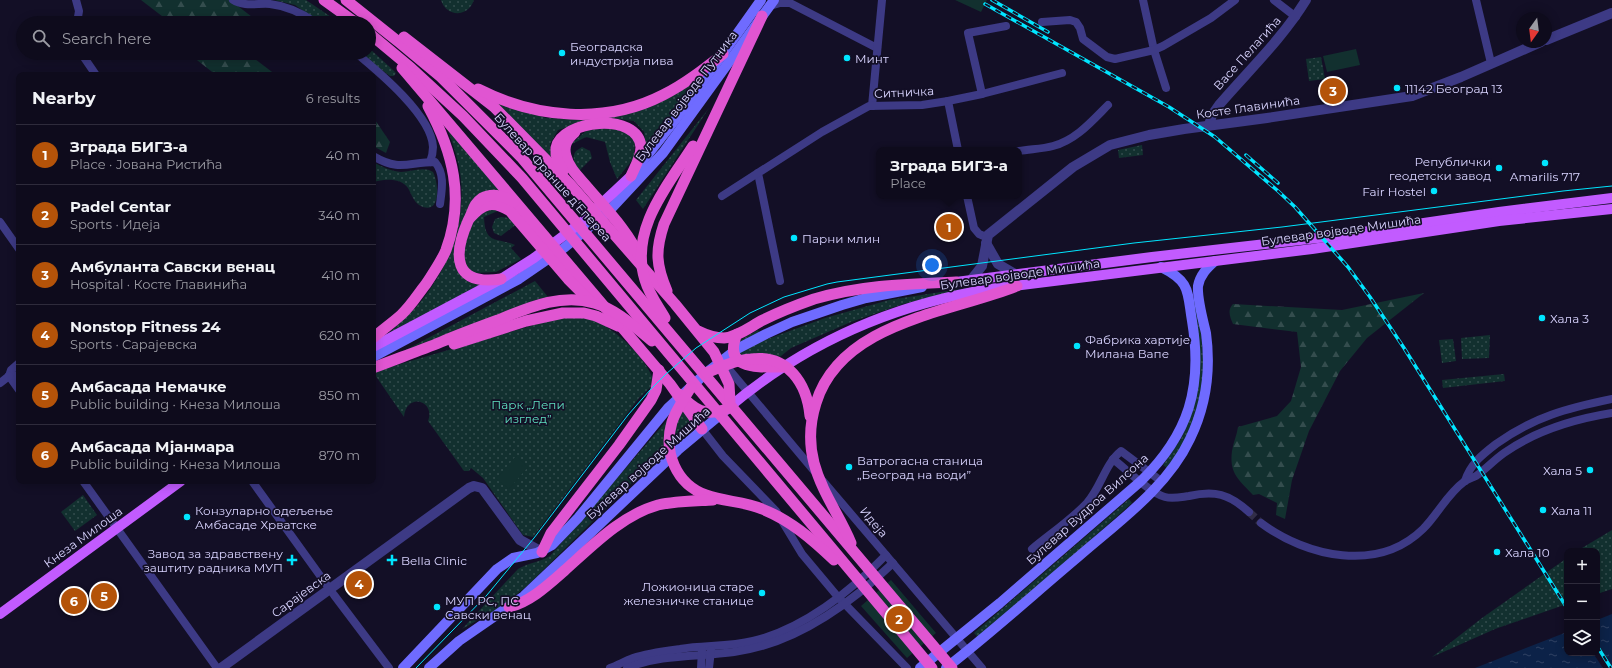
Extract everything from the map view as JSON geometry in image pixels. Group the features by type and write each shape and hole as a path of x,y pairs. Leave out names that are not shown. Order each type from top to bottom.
{"highway":[{"path":"324,0 346,16"},
{"path":"347,0 376,16 494,107 570,184 672,301 714,352 729,384 730,401 727,409 716,413 706,413 694,407 679,394"},
{"name":"Булевар Франше д'Епереа","path":"347,0 367,16"},
{"path":"672,301 658,265 657,250 659,238 670,208 762,16"},
{"name":"Булевар Франше д'Епереа","path":"376,24 441,77 514,148 685,351"},
{"name":"Булевар Франше д'Епереа","path":"376,39 411,68 477,130 522,178 672,358"},
{"path":"384,46 461,139 520,206 679,394 702,429"},
{"path":"456,77 490,94 530,108 556,114 598,114 625,110 662,96 697,74 723,54"},
{"path":"376,336 402,314 427,282 446,250 453,224 455,194 450,156 440,129 417,86"},
{"path":"718,108 661,197 651,214 645,229 642,241 642,263 644,278 648,289 685,351 952,668"},
{"path":"570,184 557,159 556,150 560,138 564,134 579,128 604,123 621,125 628,128 638,137 641,148 637,163 631,176"},
{"path":"579,128 567,141 565,150 567,162 624,232 635,247 642,263"},
{"path":"503,283 474,277 465,272 458,258 459,249 476,204 482,198 492,194 504,197 520,206"},
{"path":"470,218 480,208 494,204 510,212 590,302"},
{"path":"697,331 719,338 731,337 788,309 814,299 842,292 879,285 956,282"},
{"path":"811,428 814,408 818,396 828,378 839,363 854,350 876,336 911,321 1017,286"},
{"path":"376,367 535,306 573,300 590,302 615,313 672,358 932,668"},
{"path":"407,356 437,349 526,321 563,313 577,312 596,316 625,329"},
{"path":"737,334 734,344 735,352 737,359 741,363 758,367 782,367"},
{"path":"706,373 750,358 764,358 781,364 791,371 805,392 809,406 811,444 814,462 820,482 846,531 854,553"},
{"path":"542,552 551,533 619,445 651,400 656,390 659,370"},
{"path":"691,387 672,421 669,438 670,455 677,472 687,484 701,493 724,500 750,504 776,515 805,534 837,563 854,574"},
{"path":"509,607 524,602 535,595 599,540 630,518 658,505 692,500 724,500"}],"main road":[{"name":"Булевар војводе Путника","path":"376,346 503,283 598,208 631,176 664,136 761,0"},
{"name":"Булевар војводе Путника","path":"376,355 564,248 609,211 642,177 673,140 772,3"},
{"name":"Булевар војводе Мишића","path":"542,552 552,545 578,518 668,408 706,373 737,349 792,322 860,300 956,282 1246,245 1335,236 1499,212 1612,198"},
{"name":"Булевар војводе Мишића","path":"429,668 459,641 524,596 678,450 748,391 782,367 856,326 898,311 956,295 1161,267 1319,248 1487,223 1579,211 1612,209"},
{"path":"946,668 968,651 1123,518 1153,490 1184,450 1201,411 1207,386 1208,359 1198,286 1204,272 1215,261"},
{"name":"Булевар Вудроа Вилсона","path":"920,668 957,639 1141,481 1170,448 1183,425 1193,394 1196,371 1194,336 1186,289 1180,279 1161,267"},
{"name":"Кнеза Милоша","path":"0,614 177,484"},
{"path":"403,668 497,569 512,558 542,552"}],"street":[{"path":"76,0 79,11 78,16"},
{"path":"872,106 882,0"},
{"path":"1142,0 1154,50 1166,88"},
{"path":"1042,22 1070,20 1076,22 1080,28 1083,39 1107,57 1115,59 1154,50 1211,18 1235,0"},
{"path":"1274,0 1296,17"},
{"name":"Васе Пелагића","path":"1209,125 1212,115 1218,105 1280,37 1296,17 1306,0"},
{"path":"1476,0 1491,64"},
{"path":"240,1 285,6 306,16"},
{"path":"772,3 789,2 877,48"},
{"path":"1552,38 1612,13"},
{"path":"982,94 968,33 1006,26"},
{"name":"Косте Главинића","path":"986,240 991,232 1074,168 1104,148 1117,142 1209,125 1412,96 1449,82 1527,48"},
{"path":"86,60 94,72"},
{"path":"364,60 395,87 418,113 431,137 433,147 430,162"},
{"name":"Ситничка","path":"722,196 822,132 872,106 908,106 948,101 982,94 1062,72"},
{"path":"948,101 957,147"},
{"path":"1022,151 1052,146 1067,140 1083,129 1108,105"},
{"path":"376,158 385,162 402,166 435,162 441,169 442,185 440,204"},
{"path":"758,173 780,281"},
{"path":"968,199 974,228 986,240 998,264 1015,274"},
{"path":"0,222 16,244"},
{"path":"971,280 982,266 986,240"},
{"name":"Идеја","path":"714,352 982,668"},
{"path":"9,376 11,370 16,366"},
{"path":"0,383 9,376 16,375"},
{"path":"9,376 16,386"},
{"path":"1465,481 1470,468 1480,457 1511,433 1523,426 1558,412 1612,399"},
{"path":"1261,523 1285,539 1325,553 1340,556 1368,555 1390,550 1402,545 1424,528 1445,501 1465,481 1477,475 1504,453 1528,439 1566,424 1612,413"},
{"path":"702,429 723,456 776,511 802,554 843,604 907,668"},
{"path":"1032,549 1076,514 1088,502 1113,459 1121,451 1161,481"},
{"path":"1113,459 1162,496 1182,498 1206,493 1217,494 1232,499 1249,512"},
{"path":"85,484 217,668"},
{"path":"254,484 389,668"},
{"name":"Сарајевска","path":"221,668 464,490 474,486 482,488 486,492 520,540 542,552"},
{"path":"626,668 645,662 707,651 772,636 805,620 838,597 862,578 886,555"},
{"path":"610,668 633,658 682,648 736,652 776,642 820,619 843,604 893,564"},
{"path":"701,668 707,651"},
{"path":"707,651 709,668"}],"green space":[{"path":"141,0 230,0 251,16 162,16"},
{"path":"274,0 306,0 330,16 310,16 295,5"},
{"path":"441,0 474,0 467,10 457,13 447,10"},
{"path":"955,0 987,0 981,12"},
{"path":"1356,49 1360,65 1327,72 1323,56"},
{"path":"376,54 396,73 394,76 390,76 368,60 376,60"},
{"path":"1321,57 1325,79 1309,81 1306,59"},
{"path":"197,60 256,60 272,72 212,72"},
{"path":"699,79 647,152 644,132 634,121 611,118 586,122 558,130 550,144 553,159 491,100 546,118 573,119 618,114 659,103"},
{"path":"709,108 643,209 636,200"},
{"path":"376,121 390,142 386,153 376,148"},
{"path":"446,124 504,193 488,193 455,253 482,284 389,333 414,310 429,291 448,257 455,238 461,201 461,181 457,157"},
{"path":"603,128 622,128 635,138 634,158 617,179 610,162 605,142 586,137 570,145 586,131"},
{"path":"1142,145 1143,155 1119,158 1118,150"},
{"path":"582,147 590,151 592,158 579,171 575,163 574,156 576,151"},
{"path":"376,163 401,172 422,169 429,170 433,172 435,176 437,189 436,201 429,208 420,206 417,204 405,184 396,180 376,181"},
{"path":"491,210 500,210 484,217 485,226 489,236 515,245 511,248 521,259 496,272 474,273 464,264 464,248 470,227 478,214"},
{"path":"501,217 511,218 518,223 501,236 494,233 492,227 495,219"},
{"path":"535,281 548,297 536,300 400,353"},
{"path":"973,287 903,304 851,322 791,348 781,356 768,363 747,360 738,353 740,340 758,330 765,340 825,318 889,300"},
{"path":"1424,293 1367,338 1340,371 1309,431 1292,480 1285,519 1276,515 1277,503 1259,494 1253,495 1236,476 1231,459 1238,427 1277,416 1291,401 1301,367 1297,332 1233,324 1230,314 1231,306 1233,304 1342,310"},
{"path":"1196,298 1203,353 1200,405 1186,440 1167,468 1163,465 1181,439 1189,420 1196,394 1192,299"},
{"name":"Парк „Лепи изглед”","path":"590,317 610,329 620,336 637,353 650,372 655,383 639,398 533,537 523,535 483,478 471,468 469,471 464,471 428,421 428,408 420,402 415,402 410,404 406,409 404,417 376,376 376,371 558,318"},
{"path":"1490,335 1489,358 1462,359 1461,338"},
{"path":"1453,339 1456,361 1442,363 1439,340"},
{"path":"1504,374 1505,381 1443,388 1442,380"},
{"path":"681,404 695,421 527,586 501,607 462,629 518,569 550,556"},
{"path":"516,456 528,467 509,489 496,479"},
{"path":"83,495 97,515 75,531 61,512"},
{"path":"1129,499 1132,503 979,639 974,633"},
{"path":"1612,530 1612,589 1600,593 1600,548 1582,548"},
{"path":"1564,560 1564,605 1495,629 1432,657 1482,618"},
{"path":"891,580 936,633 907,658 861,606"}],"water":[{"path":"1612,614 1612,668 1475,668 1564,633 1564,656 1600,656 1600,619"}],"pier":[{"path":"1600,647 1612,666 1612,668 1603,668 1595,656 1600,656"}],"tunnel":[{"path":"1249,512 1261,523"}],"tram line":[{"path":"416,668 487,595 534,538 628,415 650,390 696,348 750,313 784,297 837,282 1134,243 1282,227 1612,186"}],"railway":[{"path":"992,0 1048,32"},
{"path":"985,4 1169,107 1215,137 1295,207 1348,267 1370,297 1404,348 1564,603"},
{"path":"1246,155 1278,183"},
{"path":"1600,651 1611,668"}],"place":[{"name":"Београдска индустрија пива","path":"562,53"},
{"name":"Минт","path":"847,58"},
{"name":"11142 Београд 13","path":"1397,88"},
{"name":"Амбуланта Савски венац","path":"1333,91"},
{"name":"Amarilis 717","path":"1545,163"},
{"name":"Републички геодетски завод","path":"1499,168"},
{"name":"Fair Hostel","path":"1434,191"},
{"name":"Зграда БИГЗ-а","path":"949,227"},
{"name":"Парни млин","path":"794,238"},
{"name":"Хала 3","path":"1542,318"},
{"name":"Фабрика хартије Милана Вапе","path":"1077,346"},
{"name":"Ватрогасна станица „Београд на води”","path":"849,467"},
{"name":"Хала 5","path":"1590,470"},
{"name":"Хала 11","path":"1543,510"},
{"name":"Конзуларно одељење Амбасаде Хрватске","path":"187,517"},
{"name":"Хала 10","path":"1497,552"},
{"name":"Завод за здравствену заштиту радника МУП","path":"292,560"},
{"name":"Bella Clinic","path":"392,560"},
{"name":"Nonstop Fitness 24","path":"359,584"},
{"name":"Ложионица старе железничке станице","path":"762,593"},
{"name":"Амбасада Немачке","path":"104,596"},
{"name":"Амбасада Мјанмара","path":"74,601"},
{"name":"МУП РС, ПС Савски венац","path":"437,607"},
{"name":"Padel Centar","path":"899,619"}]}
